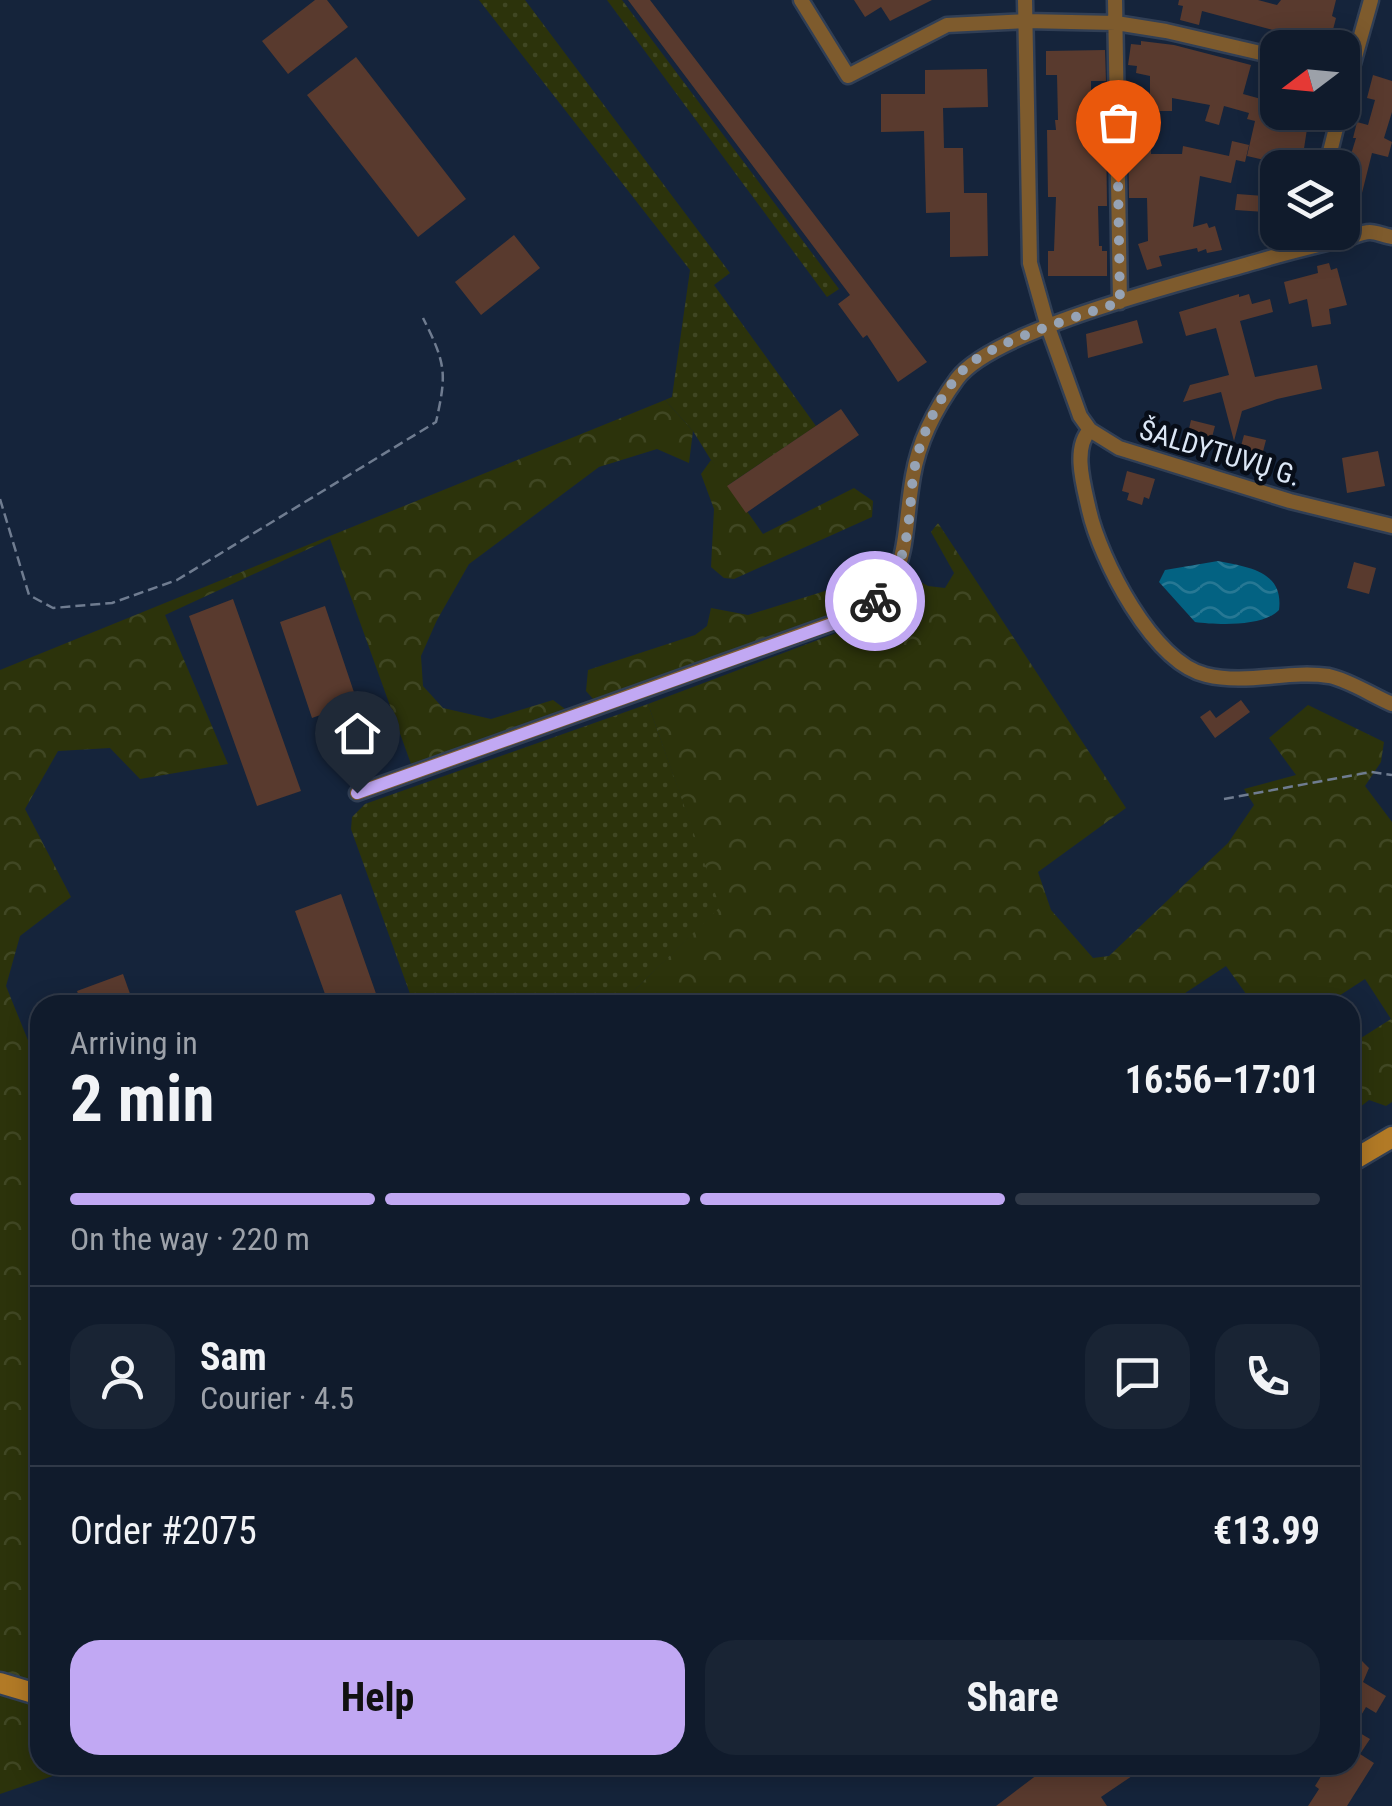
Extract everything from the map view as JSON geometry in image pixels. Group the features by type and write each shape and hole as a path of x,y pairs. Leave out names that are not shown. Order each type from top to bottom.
{"street":[{"path":"801,0 848,76 947,25 1026,20 1116,23 1260,53"},
{"path":"1026,0 1030,263 1070,396 1090,430 1080,446 1096,540 1134,610 1181,661 1202,675 1252,680 1330,676 1392,704"},
{"path":"1115,0 1120,302"},
{"path":"1360,32 1371,0"},
{"path":"1360,233 1392,237"},
{"path":"357,793 858,613 877,600 895,577 905,550 913,477 922,440 966,368 982,356 1048,327 1277,250"},
{"name":"ŠALDYTUVŲ G.","path":"1090,430 1118,448 1290,501 1392,526"},
{"path":"1360,1156 1392,1137"},
{"path":"0,1683 30,1692"}],"path":[{"path":"0,499 30,596 53,608 112,604 176,580 436,422 445,381 438,348 423,318"},
{"path":"1224,799 1370,772 1392,775"}],"green space":[{"path":"479,0 525,0 730,273 714,285 816,426 727,486 693,431 665,400 672,397 690,270"},
{"path":"607,0 622,0 839,289 827,297"},
{"path":"665,400 693,431 689,463 657,449 599,467 469,564 437,620 421,656 423,686 443,708 491,719 553,700 565,709 411,764 330,539 165,615 228,764 140,779 110,748 58,751 25,809 71,897 20,936 6,986 30,1045 30,1775 56,1775 0,1794 0,670"},
{"path":"711,460 763,534 854,488 873,501 872,517 734,579 724,578 711,567 714,509 701,474"},
{"path":"938,523 1126,808 1038,872 1051,910 1093,958 1109,956 1228,843 1254,805 1244,789 1296,775 1269,738 1308,705 1384,742 1381,762 1365,786 1392,822 1392,1102 1386,1106 1369,1100 1360,1107 1360,1039 1391,1019 1365,979 1340,995 1247,995 1226,966 1182,995 629,995 720,907 648,704 887,614 912,577 928,586 945,588 954,573 931,532"},
{"path":"860,580 867,587 860,601 838,613 594,700 586,691 588,670 695,635 707,626 711,608 748,615"},
{"path":"648,704 721,907 629,995 410,995 351,829 352,817 365,804"}],"water":[{"path":"1218,561 1252,569 1270,579 1279,597 1279,610 1251,622 1195,622 1159,582 1165,570"}],"building":[{"path":"315,0 327,0 348,27 288,74 262,41"},
{"path":"628,0 650,0 927,362 898,382 867,335 863,338 838,304 850,295"},
{"path":"854,0 932,0 890,21 881,7 865,17"},
{"path":"1179,0 1258,0 1277,5 1281,0 1336,0 1332,16 1336,18 1333,30 1273,30 1202,11 1199,25 1180,20 1183,6 1178,5"},
{"path":"1141,41 1174,45 1251,65 1243,94 1260,99 1260,130 1307,130 1304,150 1260,150 1260,159 1247,156 1255,121 1247,119 1249,113 1224,106 1219,125 1205,121 1210,105 1172,98 1172,111 1150,111 1150,76 1136,73 1137,66 1128,65 1131,44 1141,45"},
{"path":"1105,50 1106,81 1091,81 1091,124 1106,126 1107,206 1098,206 1099,246 1107,251 1107,276 1048,276 1048,251 1054,251 1056,197 1048,197 1047,130 1056,130 1058,120 1057,75 1046,75 1046,51"},
{"path":"356,57 466,199 418,237 307,95"},
{"path":"987,69 988,107 943,108 944,148 963,148 964,193 987,193 988,256 950,257 950,212 926,213 924,131 881,132 881,94 925,94 925,70"},
{"path":"1373,75 1392,81 1392,112 1384,138 1392,142 1388,157 1372,153 1361,197 1360,150 1352,150 1353,138 1355,130 1360,130 1360,123 1368,125 1375,100 1367,98"},
{"path":"1128,129 1151,132 1151,154 1182,154 1183,146 1229,156 1232,141 1249,145 1245,162 1236,160 1231,183 1200,176 1193,227 1207,223 1209,228 1215,226 1222,250 1207,253 1206,249 1198,252 1197,248 1159,256 1162,266 1147,270 1138,244 1148,241 1147,198 1129,198"},
{"path":"1237,194 1260,196 1260,212 1235,210"},
{"path":"514,235 540,268 481,315 455,282"},
{"path":"1329,263 1331,270 1337,268 1347,305 1329,309 1331,324 1312,327 1307,299 1289,304 1284,282 1318,273 1317,266"},
{"path":"1249,294 1252,304 1270,299 1273,312 1240,321 1255,377 1317,365 1322,389 1242,411 1234,441 1221,392 1183,402 1190,385 1229,375 1216,328 1186,336 1179,312"},
{"path":"1137,320 1143,343 1088,358 1086,334"},
{"path":"841,409 859,435 746,513 727,486"},
{"path":"1191,420 1215,426 1209,448 1186,442"},
{"path":"1244,435 1266,440 1260,463 1238,457"},
{"path":"1378,451 1385,486 1347,493 1342,458"},
{"path":"1127,471 1155,479 1149,499 1144,497 1142,505 1127,500 1129,493 1122,491"},
{"path":"1354,562 1376,568 1369,594 1347,588"},
{"path":"233,599 301,791 257,806 189,616"},
{"path":"325,606 365,725 378,720 383,735 354,746 340,708 312,718 280,622"},
{"path":"1241,700 1250,712 1215,738 1200,717 1210,710 1216,718"},
{"path":"341,894 376,995 325,995 295,911"},
{"path":"123,974 130,995 78,995 77,991"},
{"path":"1362,1661 1369,1668 1363,1682 1386,1696 1376,1713 1366,1707 1360,1717"},
{"path":"1360,1733 1370,1739 1360,1754"},
{"path":"1360,1754 1374,1763 1347,1806 1308,1806 1319,1789 1315,1786 1322,1775 1360,1775"},
{"path":"1037,1775 1132,1776 1101,1797 1107,1806 996,1806"}],"way so far":[{"path":"875,601 895,577 905,550 913,477 922,440 935,412 966,368 982,356 1048,327 1120,302 1118,182"}],"route":[{"path":"357,793 832,624 875,601"}]}
